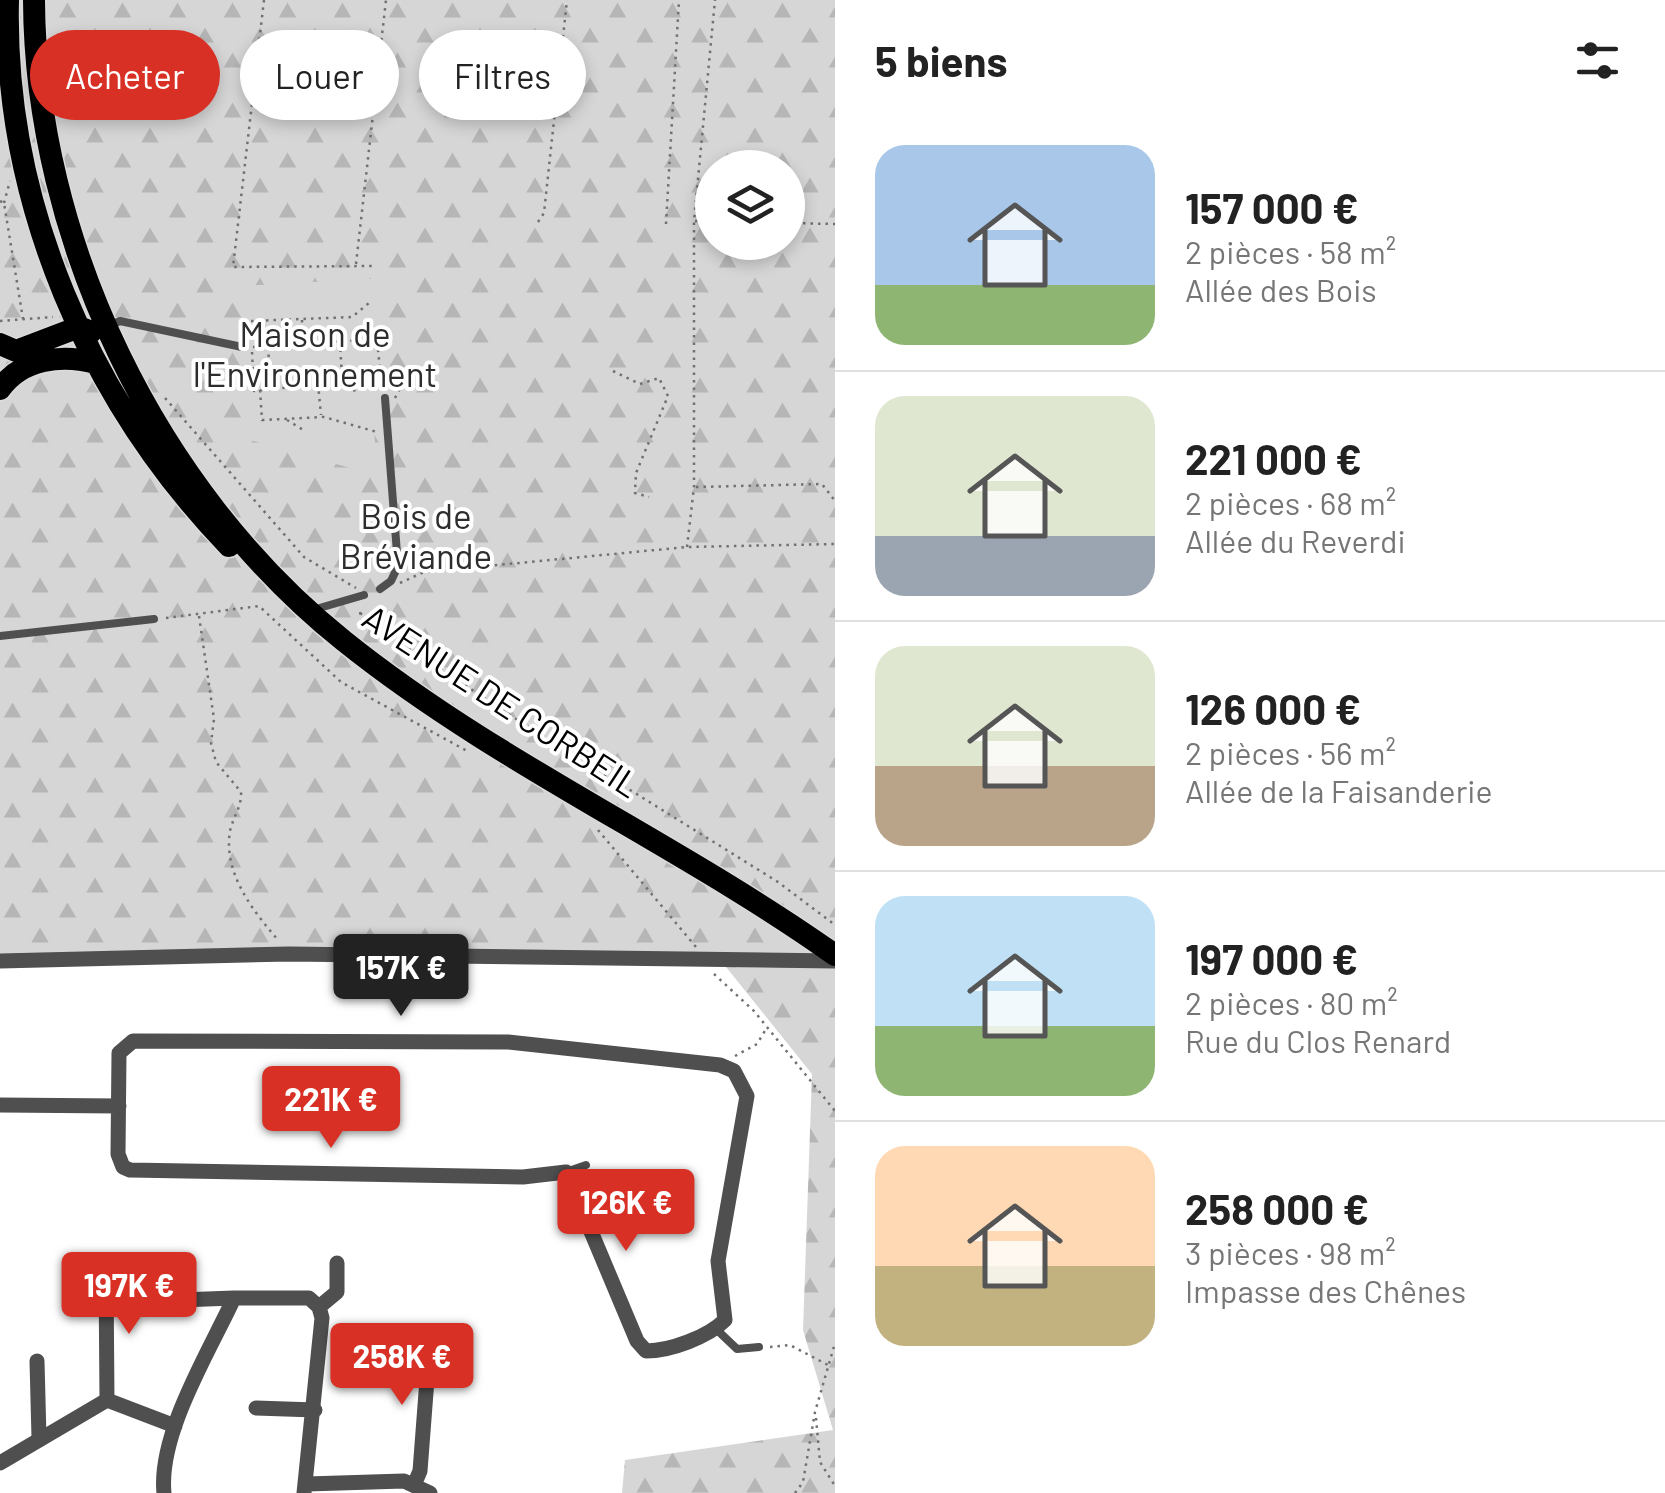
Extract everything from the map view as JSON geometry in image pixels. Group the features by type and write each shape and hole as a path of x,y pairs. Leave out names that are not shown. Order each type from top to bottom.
{"main road":[{"path":"8,0 12,81 25,169 86,327 148,450 205,520 283,602 354,660 498,747"},
{"name":"AVENUE DE CORBEIL","path":"34,0 37,78 86,327 222,516 310,610 370,660 498,747 835,958"},
{"path":"5,364 59,346 86,327"},
{"path":"59,346 86,327"}],"street":[{"path":"0,962 289,954 709,963 835,958"},
{"path":"132,1041 508,1042 720,1065 734,1071 744,1086 746,1108 718,1261 725,1320 716,1329 659,1351 646,1351 637,1342 566,1172 523,1177 130,1170 118,1154 119,1053 132,1041"},
{"path":"0,1105 119,1106"},
{"path":"319,1307 337,1292 338,1262"},
{"path":"106,1275 107,1400"},
{"path":"164,1493 165,1466 176,1426 234,1298"},
{"path":"180,1300 309,1298 319,1307 322,1318 306,1489 377,1487 404,1480 430,1493"},
{"path":"414,1485 420,1471 430,1340"},
{"path":"37,1362 39,1438"},
{"path":"0,1463 107,1400 176,1426"},
{"path":"256,1408 316,1410"}],"lane":[{"path":"86,327 120,321 247,347"},
{"path":"380,589 392,581 398,566 385,402"},
{"path":"310,610 345,604 364,594"},
{"path":"0,636 154,620"},
{"path":"566,1172 586,1165"},
{"path":"716,1329 736,1349 760,1347"}],"path":[{"path":"264,0 233,268 373,266"},
{"path":"356,266 386,0"},
{"path":"538,222 544,212 567,0"},
{"path":"666,224 679,0"},
{"path":"688,547 694,487 694,221 714,0"},
{"path":"0,201 4,203 24,321"},
{"path":"805,223 835,224"},
{"path":"250,321 352,317 369,303"},
{"path":"302,319 302,342"},
{"path":"0,322 86,327"},
{"path":"378,378 254,390 247,347 377,339 378,378 385,402"},
{"path":"340,340 342,381"},
{"path":"268,346 270,389"},
{"path":"613,371 640,384 659,378 668,396 636,473 636,493 648,497"},
{"path":"385,402 406,377"},
{"path":"352,380 355,393"},
{"path":"318,384 321,417"},
{"path":"260,390 262,420 321,417 374,432"},
{"path":"165,398 304,557 364,594 360,612 370,660"},
{"path":"286,419 305,432"},
{"path":"694,487 822,484 835,500"},
{"path":"380,589 424,572 688,547 835,544"},
{"path":"154,620 259,606"},
{"path":"360,612 500,710 778,882 835,925"},
{"path":"199,615 214,719 211,743 216,762 240,792 230,832 230,864 254,912 289,954"},
{"path":"593,824 709,963 714,974 767,1028 835,1111"},
{"path":"720,1065 756,1044 767,1028"},
{"path":"795,1493 803,1482 816,1412 835,1343"},
{"path":"760,1347 790,1345 829,1366"},
{"path":"816,1412 820,1462 835,1486"}],"green space":[{"name":"Bois de Bréviande","path":"0,0 835,0 835,1493 622,1493 625,1460 833,1430 803,1330 812,1074 714,952 0,956"},
{"name":"Maison de l'Environnement","path":"387,278 391,397 370,399 379,476 243,438 241,286"}]}
